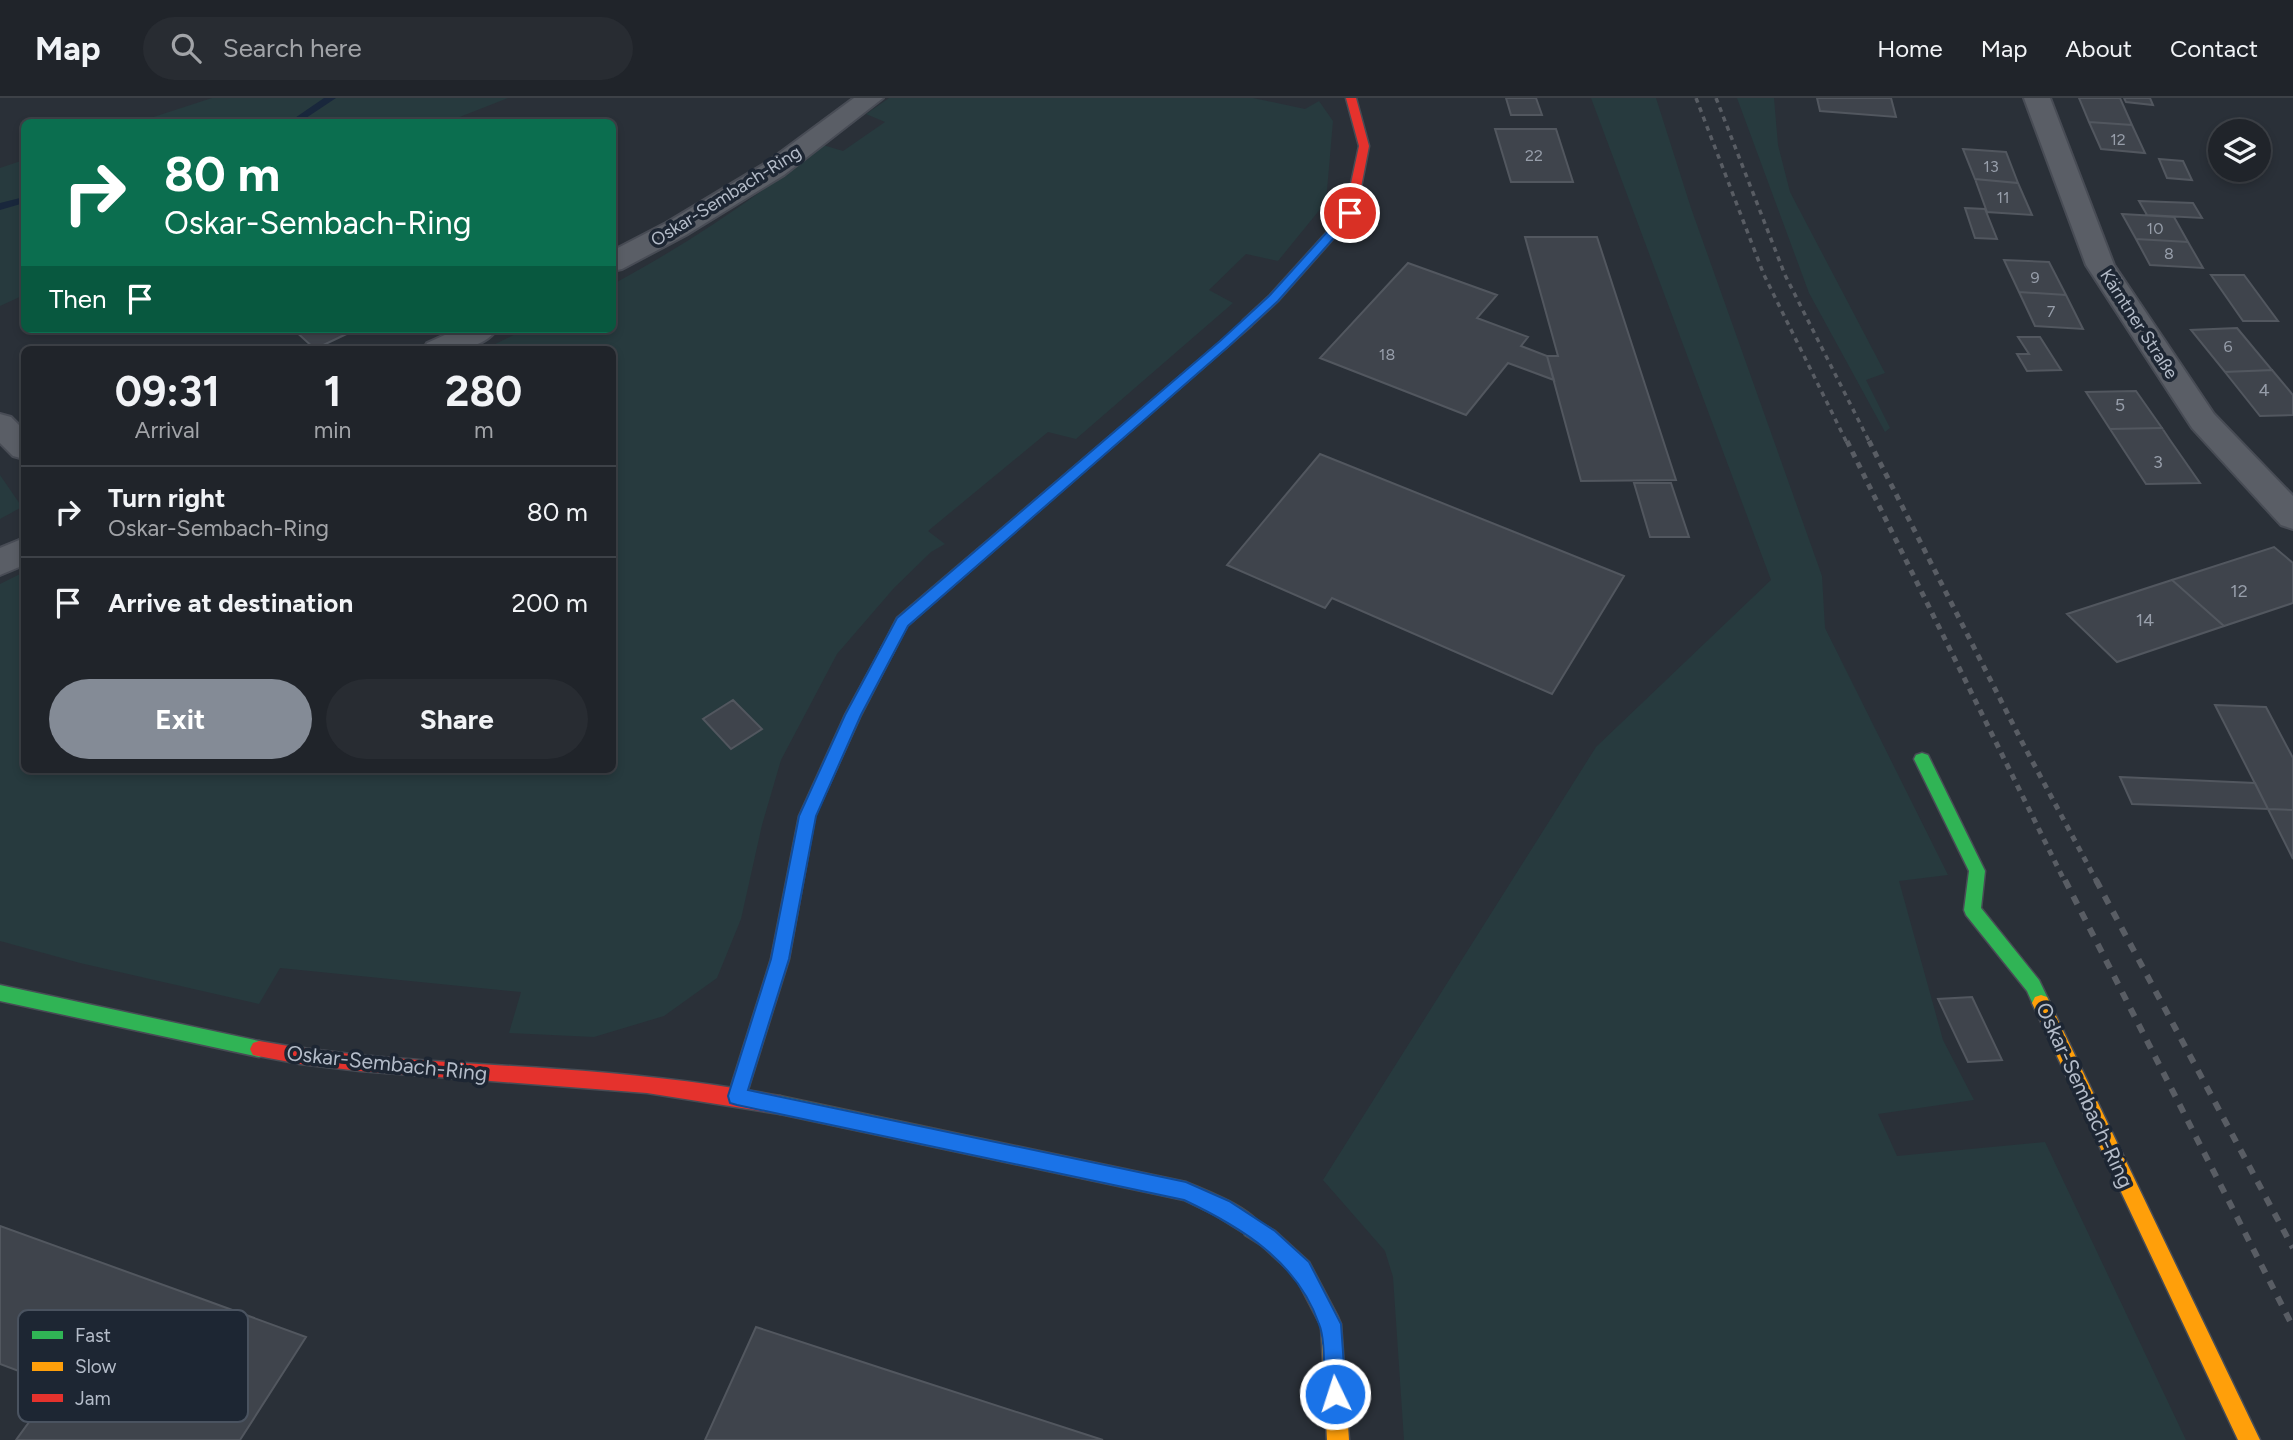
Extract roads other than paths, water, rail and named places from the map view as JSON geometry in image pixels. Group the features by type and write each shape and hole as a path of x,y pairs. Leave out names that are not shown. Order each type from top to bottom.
{"street":[{"name":"Oskar-Sembach-Ring","path":"616,261 676,229 775,169 870,98"},
{"path":"737,1096 780,959 807,816 853,715 902,622 1244,326 1350,213 1364,146 1350,98"},
{"name":"Kärntner Straße","path":"2037,98 2100,265 2203,421 2293,517"},
{"path":"446,346 474,333"},
{"path":"0,424 21,445"},
{"path":"0,563 21,552"},
{"name":"Oskar-Sembach-Ring","path":"1922,759 1977,871 1972,910 2033,986 2249,1440"},
{"name":"Oskar-Sembach-Ring","path":"0,993 307,1059 578,1080 737,1096 1186,1191 1222,1208 1268,1238 1302,1269 1331,1324 1338,1440"}],"waterway":[{"path":"299,119 331,98"},
{"path":"0,207 21,201"}],"railway":[{"path":"1696,98 1764,275 1847,443"},
{"path":"1716,98 1785,275 1870,443"},
{"path":"1847,441 2065,882"},
{"path":"1869,441 2022,742 2097,882"},
{"path":"2065,880 2293,1327"},
{"path":"2096,880 2293,1248"}]}
